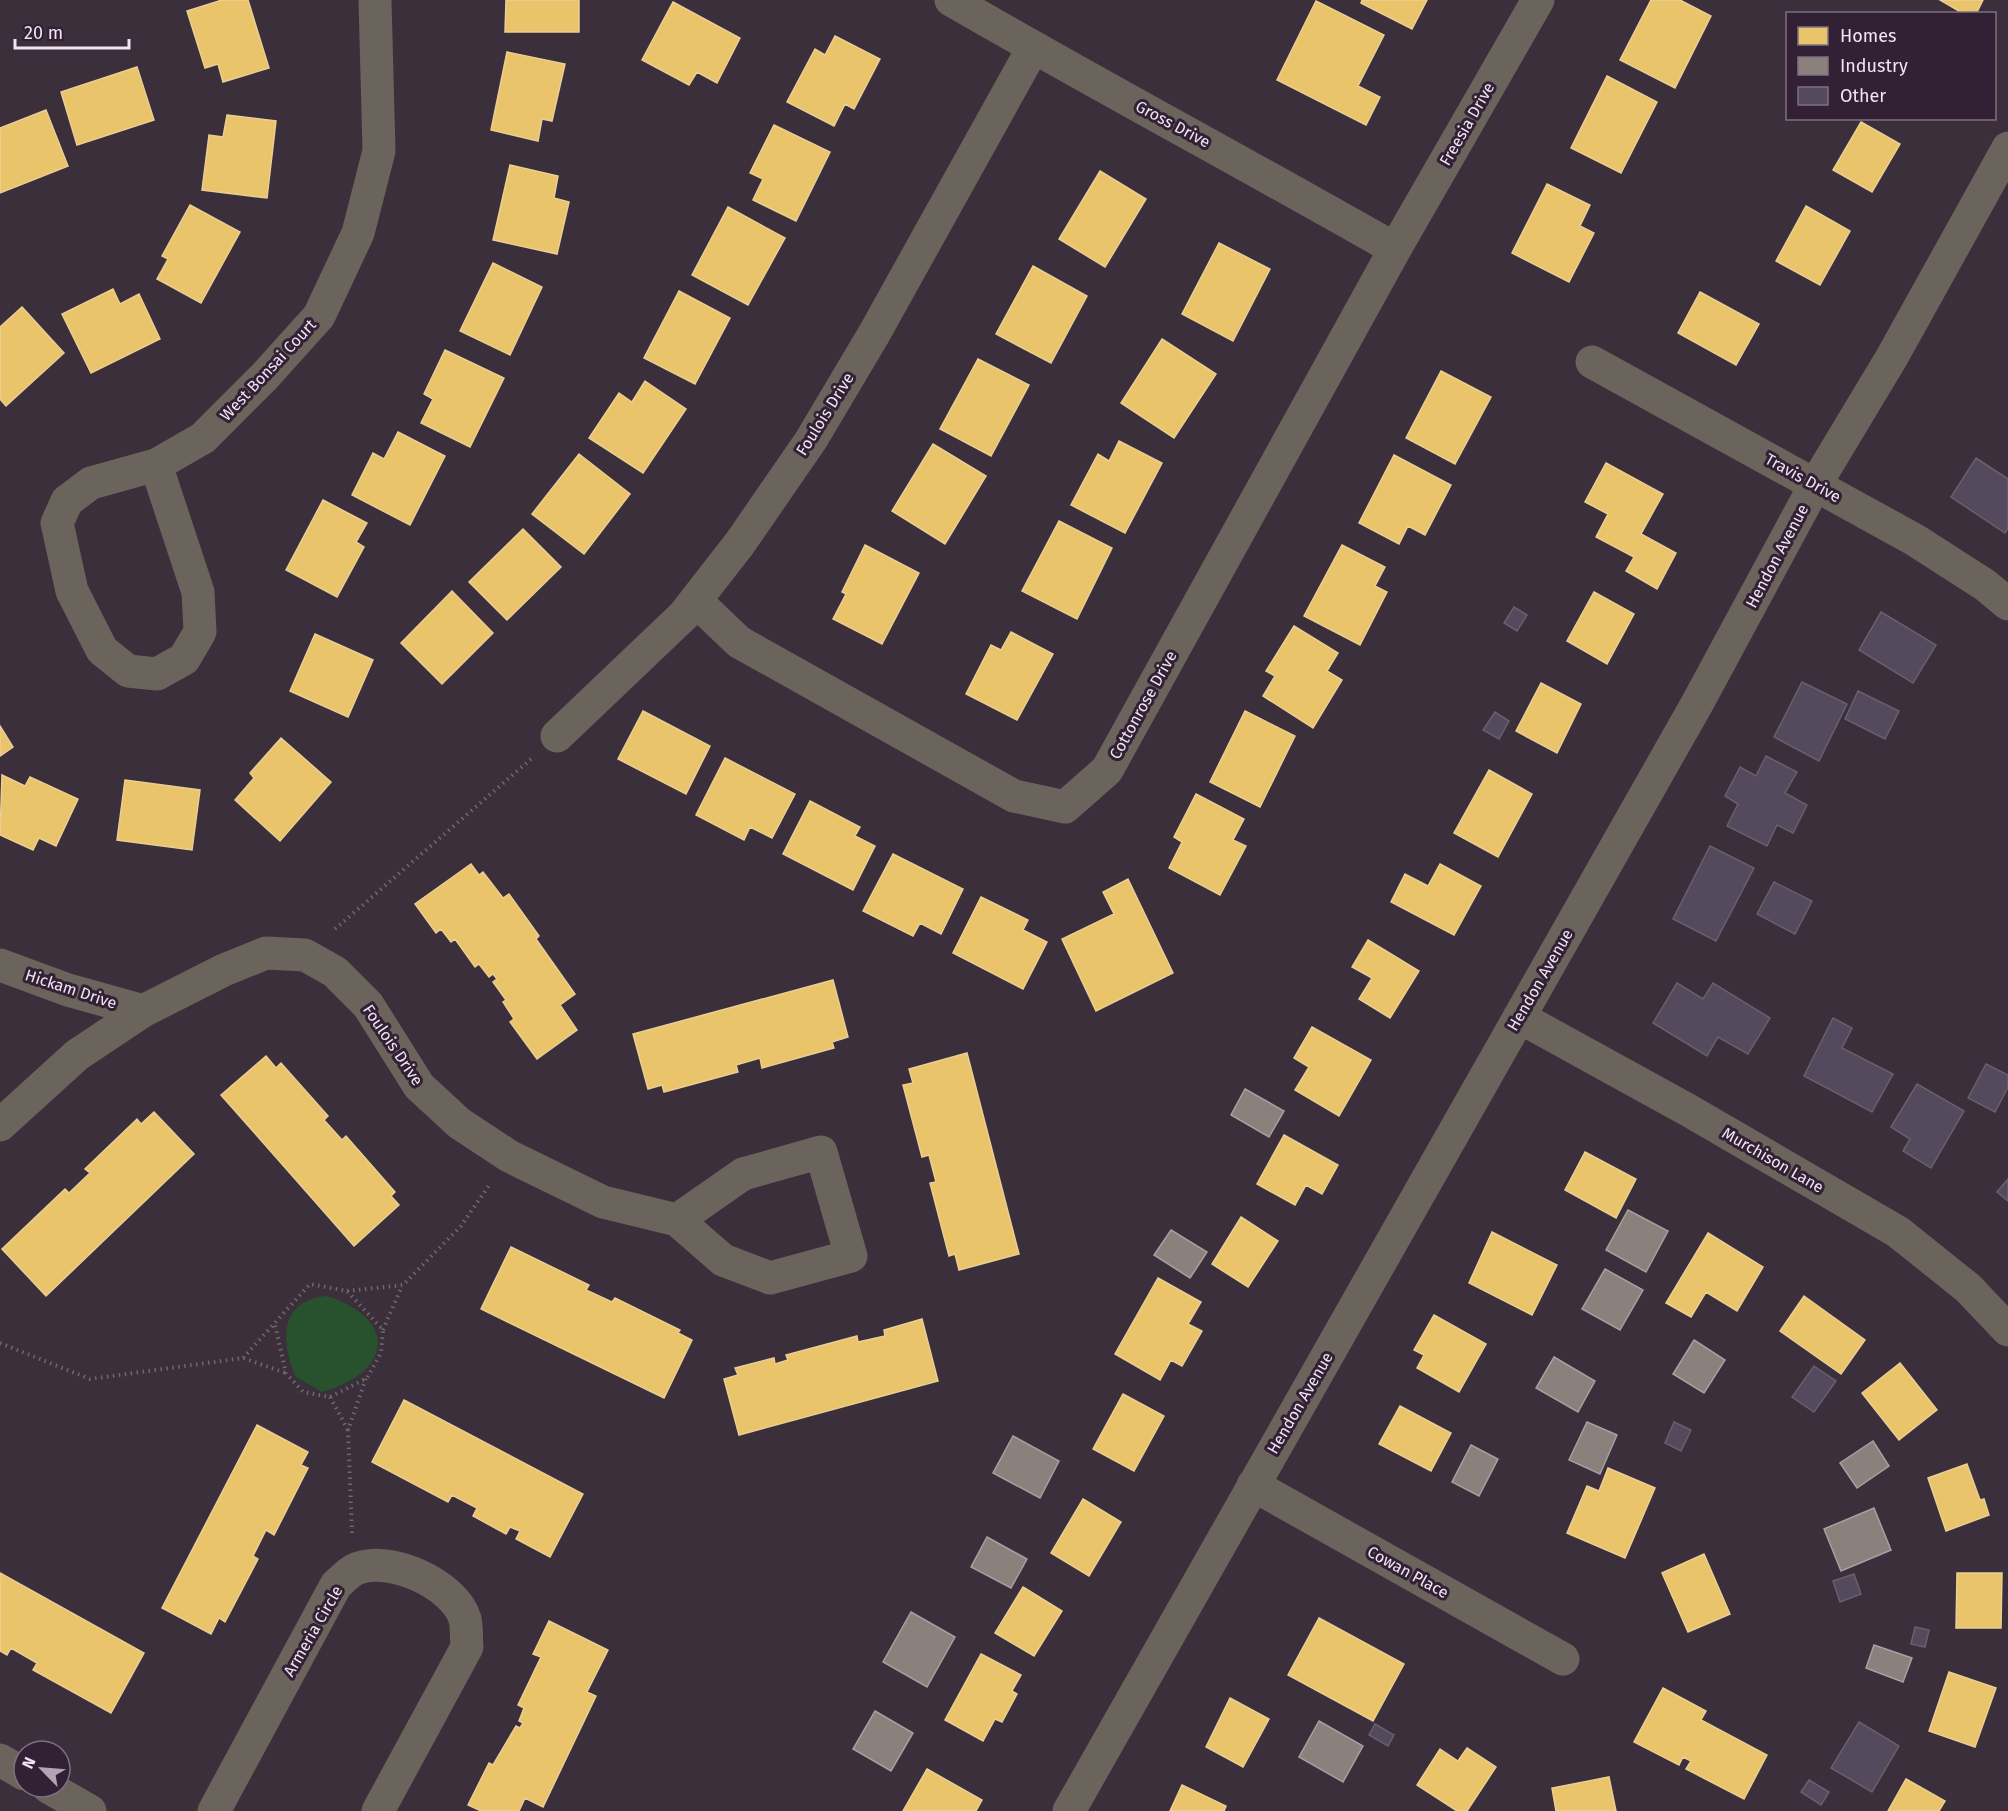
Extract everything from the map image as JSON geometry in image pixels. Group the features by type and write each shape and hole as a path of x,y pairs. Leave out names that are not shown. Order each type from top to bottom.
{"street":[{"name":"West Bonsai Court","path":"156,465 198,592 200,632 184,659 158,674 128,671 102,650 72,591 57,523 67,501 91,483 156,465 203,438 265,376 319,316 358,233 379,151 375,0"},
{"name":"Gross Drive","path":"951,0 1395,249"},
{"name":"Freesia Drive","path":"1395,249 1539,0"},
{"name":"Foulois Drive","path":"557,736 684,615 740,543 811,440 874,334 1033,48"},
{"name":"Hendon Avenue","path":"1069,1811 1698,702 1815,485 1892,357 2008,148"},
{"name":"Cottonrose Drive","path":"696,601 739,642 1014,796 1065,807 1107,770 1395,249"},
{"name":"Travis Drive","path":"1592,362 1915,540 1985,585 2008,604"},
{"name":"Foulois Drive","path":"0,1125 76,1055 143,1011 224,970 266,953 305,956 335,972 368,1005 419,1086 459,1122 509,1156 603,1202 677,1220 723,1260 770,1278 850,1256 821,1152 743,1174 677,1220"},
{"name":"Hickam Drive","path":"0,965 68,990 143,1011"},
{"name":"Murchison Lane","path":"1519,1017 1688,1110 1898,1232 1968,1288 2008,1330"},
{"name":"Cowan Place","path":"1253,1485 1563,1659"},
{"name":"Armeria Circle","path":"214,1811 336,1585 354,1569 381,1564 419,1575 446,1592 465,1618 467,1647 378,1811"},
{"path":"69,1799 90,1811"}],"path":[{"path":"305,956 557,736"},
{"path":"354,1569 348,1430 367,1378 381,1353 383,1330 403,1285 461,1226 509,1156"},
{"path":"243,1358 310,1284 347,1291 403,1285"},
{"path":"347,1291 383,1330"},
{"path":"275,1325 286,1373 303,1392 330,1397 367,1378"},
{"path":"0,1343 90,1379 243,1358 286,1373"},
{"path":"330,1397 348,1430"}],"green space":[{"path":"327,1296 350,1306 366,1318 376,1332 378,1346 373,1359 362,1372 345,1383 322,1392 296,1377 287,1350 286,1337 292,1314 300,1305 311,1299"}],"building: Homes":[{"path":"222,0 248,0 269,68 223,82 218,64 205,68 187,11"},
{"path":"506,0 579,0 579,32 505,32"},
{"path":"1362,0 1427,0 1412,29 1361,3"},
{"path":"1651,0 1680,0 1711,16 1675,88 1620,60"},
{"path":"1940,0 1983,0 1977,12 1961,12"},
{"path":"1316,1 1384,35 1358,86 1380,97 1366,125 1277,80"},
{"path":"673,2 740,38 717,83 697,72 689,85 642,60"},
{"path":"835,36 880,59 854,109 845,104 834,126 787,102 815,49 825,55"},
{"path":"507,52 565,64 552,121 542,119 538,141 491,130"},
{"path":"137,67 154,120 77,145 61,92"},
{"path":"1607,76 1657,102 1621,173 1571,148"},
{"path":"46,110 68,166 0,193 0,128"},
{"path":"227,115 276,121 267,198 202,190 209,135 223,137"},
{"path":"1861,122 1900,144 1872,192 1833,170"},
{"path":"774,125 830,152 796,221 753,200 763,179 750,173"},
{"path":"510,165 558,176 554,198 569,202 557,254 493,240"},
{"path":"1100,171 1146,199 1105,267 1059,239"},
{"path":"1547,184 1590,205 1580,226 1594,233 1569,282 1512,253"},
{"path":"190,205 240,232 201,303 157,279 168,259 162,256"},
{"path":"1806,206 1850,231 1820,285 1776,261"},
{"path":"728,207 785,238 748,305 692,275"},
{"path":"1219,243 1270,269 1233,341 1182,314"},
{"path":"493,263 542,287 510,355 460,331"},
{"path":"1033,266 1087,296 1051,363 996,334"},
{"path":"113,289 120,304 139,294 160,339 91,373 62,314"},
{"path":"679,291 730,318 695,384 644,358"},
{"path":"1700,292 1759,324 1736,365 1678,333"},
{"path":"22,307 64,353 6,406 0,399 0,327"},
{"path":"1162,339 1216,374 1174,438 1121,403"},
{"path":"445,350 504,378 470,447 421,423 433,399 424,394"},
{"path":"978,359 1029,385 991,456 940,429"},
{"path":"1441,371 1491,397 1455,464 1406,438"},
{"path":"645,381 686,409 643,473 589,438 619,393 632,402"},
{"path":"398,432 445,456 410,525 352,495 373,453 384,459"},
{"path":"1119,441 1162,463 1125,533 1071,505 1098,454 1109,461"},
{"path":"933,444 986,476 945,544 892,511"},
{"path":"579,454 630,494 584,554 532,514"},
{"path":"1394,455 1451,485 1425,535 1408,526 1399,544 1359,523"},
{"path":"1606,463 1663,494 1641,534 1676,553 1657,589 1626,571 1634,557 1596,537 1608,514 1585,502"},
{"path":"323,500 367,523 356,542 364,547 337,597 286,570"},
{"path":"1059,521 1112,548 1077,619 1022,591"},
{"path":"523,529 561,567 507,620 469,582"},
{"path":"865,545 919,573 882,644 833,619 846,594 842,592"},
{"path":"1342,545 1385,567 1375,586 1387,592 1360,645 1304,616"},
{"path":"452,591 493,633 442,684 401,643"},
{"path":"1594,592 1634,614 1607,664 1567,641"},
{"path":"1294,626 1338,653 1327,671 1342,680 1313,728 1263,696 1275,676 1266,671"},
{"path":"1011,632 1053,654 1017,720 966,694 991,645 1001,650"},
{"path":"315,634 373,660 348,717 290,691"},
{"path":"1541,683 1581,704 1557,753 1516,731"},
{"path":"643,711 710,746 686,794 618,759"},
{"path":"1245,711 1295,736 1260,807 1210,782"},
{"path":"0,726 13,747 0,756"},
{"path":"281,738 331,782 280,841 235,800 254,778 250,773"},
{"path":"725,758 795,794 772,838 750,827 744,840 696,815"},
{"path":"1489,770 1532,794 1498,857 1454,833"},
{"path":"2,775 25,786 30,777 78,799 56,846 39,838 33,850 0,835"},
{"path":"125,780 200,790 192,850 117,840"},
{"path":"1196,794 1244,819 1233,840 1246,846 1220,895 1169,868 1182,842 1174,837"},
{"path":"810,801 860,827 855,836 875,846 853,890 783,854"},
{"path":"893,854 963,889 941,934 920,923 913,936 863,911"},
{"path":"471,864 479,875 483,872 503,898 509,894 539,936 536,939 575,994 560,1005 577,1030 537,1059 510,1022 514,1019 503,1002 506,1000 493,982 497,979 493,974 489,977 479,964 475,967 455,939 451,942 441,929 436,933 415,904"},
{"path":"1440,864 1481,886 1454,935 1391,902 1405,874 1428,886"},
{"path":"1128,879 1173,973 1096,1011 1062,939 1114,914 1103,892"},
{"path":"981,897 1028,920 1023,930 1047,942 1023,989 953,953"},
{"path":"1368,940 1419,971 1390,1018 1359,999 1372,978 1352,967"},
{"path":"833,980 848,1037 832,1042 834,1048 762,1068 760,1058 736,1065 738,1072 664,1092 662,1085 648,1089 633,1034"},
{"path":"1312,1027 1371,1060 1339,1116 1295,1090 1309,1067 1294,1058"},
{"path":"967,1053 1019,1254 959,1270 955,1254 949,1256 930,1183 936,1182 929,1155 922,1157 903,1085 913,1083 909,1069"},
{"path":"266,1056 276,1068 281,1063 328,1116 324,1120 342,1140 346,1136 395,1192 391,1196 399,1205 354,1246 221,1095"},
{"path":"154,1112 194,1154 46,1296 2,1249 65,1189 69,1193 90,1173 85,1169 137,1119 141,1124"},
{"path":"1284,1135 1338,1165 1322,1194 1306,1185 1295,1205 1257,1184"},
{"path":"1585,1152 1636,1179 1616,1218 1565,1190"},
{"path":"1241,1217 1278,1241 1248,1287 1212,1264"},
{"path":"1492,1232 1557,1265 1532,1315 1469,1283"},
{"path":"1708,1233 1763,1267 1737,1311 1706,1292 1691,1317 1666,1303"},
{"path":"511,1247 589,1285 586,1290 612,1302 615,1298 680,1330 678,1333 692,1340 664,1398 481,1309"},
{"path":"1158,1278 1201,1302 1188,1324 1202,1331 1182,1366 1171,1360 1160,1380 1115,1354"},
{"path":"1804,1296 1865,1340 1841,1374 1780,1331"},
{"path":"1434,1315 1486,1344 1459,1392 1417,1368 1424,1355 1414,1350"},
{"path":"922,1319 938,1381 739,1435 724,1379 738,1375 735,1368 774,1358 775,1364 788,1360 786,1355 857,1336 858,1342 885,1336 884,1330"},
{"path":"1900,1363 1937,1410 1899,1440 1862,1393"},
{"path":"1123,1394 1164,1416 1134,1471 1093,1449"},
{"path":"404,1400 583,1494 550,1557 516,1539 520,1531 510,1527 506,1534 473,1516 477,1508 452,1495 448,1502 372,1462"},
{"path":"1400,1406 1451,1433 1431,1471 1379,1444"},
{"path":"257,1425 308,1452 301,1465 308,1468 274,1535 266,1530 253,1556 258,1559 225,1622 219,1618 211,1634 162,1608"},
{"path":"1967,1464 1980,1500 1984,1499 1989,1515 1946,1531 1928,1478"},
{"path":"1608,1468 1655,1488 1625,1558 1567,1533 1587,1486 1599,1491"},
{"path":"1083,1499 1121,1522 1089,1576 1051,1553"},
{"path":"1704,1554 1730,1614 1688,1632 1662,1573"},
{"path":"0,1573 144,1653 111,1713 33,1670 37,1663 11,1648 7,1655 0,1651"},
{"path":"1957,1573 2002,1573 2001,1628 1956,1628"},
{"path":"1023,1587 1062,1611 1034,1656 995,1633"},
{"path":"1319,1618 1404,1664 1373,1721 1288,1675"},
{"path":"549,1621 608,1650 587,1692 596,1696 543,1807 525,1798 519,1811 481,1811 468,1805 489,1763 493,1765 516,1726 520,1728 523,1723 519,1721 524,1708 518,1705 541,1657 533,1654"},
{"path":"981,1654 1021,1675 1012,1691 1017,1694 1002,1722 995,1719 983,1741 945,1720"},
{"path":"1949,1672 1996,1688 1975,1747 1929,1731"},
{"path":"1663,1688 1706,1711 1701,1720 1767,1755 1744,1799 1686,1769 1691,1761 1683,1757 1679,1765 1634,1742"},
{"path":"1230,1698 1269,1719 1243,1767 1206,1747"},
{"path":"1467,1748 1496,1767 1467,1811 1457,1811 1417,1785 1440,1749 1458,1761"},
{"path":"927,1769 982,1800 976,1811 903,1811"},
{"path":"1609,1777 1616,1811 1556,1811 1552,1788"},
{"path":"1906,1779 1945,1801 1939,1811 1888,1811"},
{"path":"1182,1785 1226,1806 1224,1811 1170,1811"}],"building: Industry":[{"path":"1245,1089 1284,1111 1269,1137 1231,1115"},
{"path":"1628,1210 1668,1231 1646,1272 1606,1250"},
{"path":"1171,1230 1207,1252 1190,1278 1154,1255"},
{"path":"1605,1269 1643,1290 1620,1330 1582,1309"},
{"path":"1694,1340 1725,1360 1704,1393 1673,1374"},
{"path":"1554,1357 1595,1381 1578,1412 1536,1388"},
{"path":"1587,1422 1617,1435 1600,1474 1569,1460"},
{"path":"1013,1436 1059,1461 1040,1498 993,1473"},
{"path":"1873,1441 1889,1466 1857,1488 1840,1463"},
{"path":"1471,1445 1498,1459 1479,1496 1452,1482"},
{"path":"1874,1508 1891,1550 1841,1571 1824,1529"},
{"path":"987,1537 1027,1559 1011,1588 971,1567"},
{"path":"911,1612 955,1637 927,1687 883,1662"},
{"path":"1874,1645 1912,1658 1903,1682 1866,1668"},
{"path":"875,1711 913,1733 891,1771 853,1749"},
{"path":"1319,1721 1363,1746 1343,1782 1299,1757"}],"building: Other":[{"path":"1976,458 2008,479 2008,528 2005,533 1951,497"},
{"path":"1514,607 1527,615 1517,631 1504,623"},
{"path":"1881,612 1936,645 1913,683 1859,650"},
{"path":"1802,682 1847,704 1819,761 1774,737"},
{"path":"1858,691 1899,711 1885,739 1845,719"},
{"path":"1495,712 1509,721 1499,739 1483,730"},
{"path":"1766,756 1797,772 1785,793 1807,805 1793,833 1777,825 1767,846 1727,826 1738,804 1725,796 1740,767 1756,776"},
{"path":"1710,846 1754,868 1716,941 1673,919"},
{"path":"1774,882 1812,901 1795,934 1757,914"},
{"path":"1677,983 1703,999 1713,983 1770,1018 1748,1054 1718,1037 1707,1056 1653,1023"},
{"path":"1833,1018 1852,1028 1842,1048 1893,1074 1872,1112 1804,1076"},
{"path":"1986,1064 2008,1075 2008,1087 1995,1112 1968,1098"},
{"path":"1917,1084 1964,1111 1931,1168 1903,1151 1910,1139 1891,1127"},
{"path":"2008,1179 2008,1201 1997,1192"},
{"path":"1814,1366 1836,1381 1814,1412 1792,1397"},
{"path":"1674,1422 1691,1430 1681,1451 1665,1443"},
{"path":"1854,1574 1861,1594 1840,1602 1833,1581"},
{"path":"1915,1627 1929,1630 1925,1647 1911,1644"},
{"path":"1859,1722 1899,1746 1872,1792 1831,1768"},
{"path":"1375,1724 1394,1735 1388,1746 1369,1735"},
{"path":"1809,1780 1829,1792 1821,1805 1801,1792"}]}
